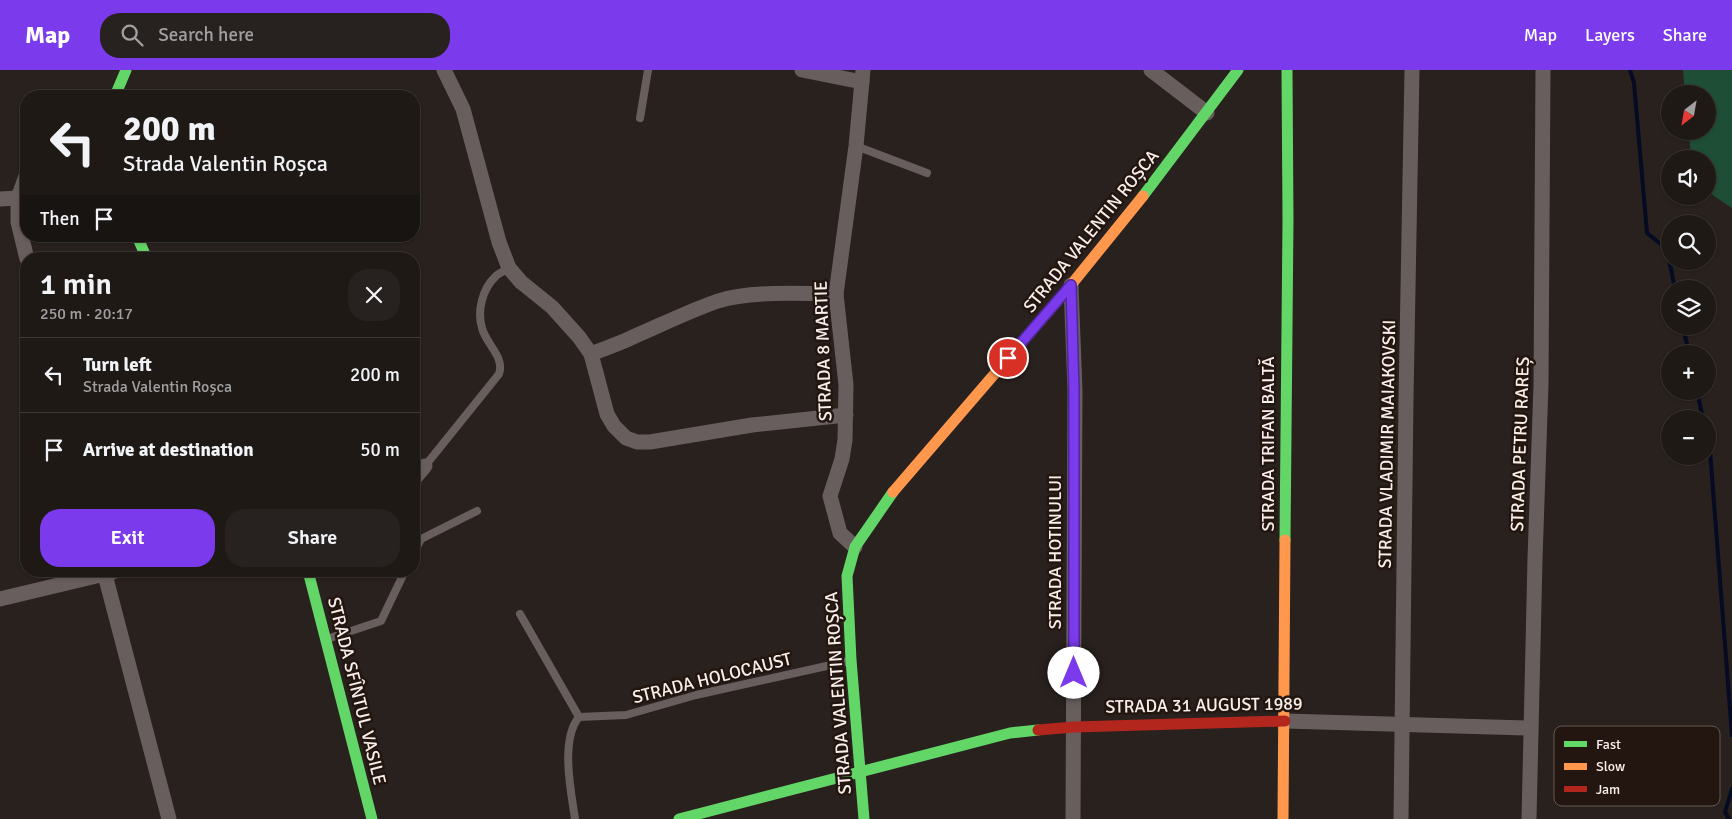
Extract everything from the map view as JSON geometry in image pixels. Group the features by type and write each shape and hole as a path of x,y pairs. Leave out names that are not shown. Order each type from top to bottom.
{"street":[{"path":"118,90 126,70"},
{"path":"444,70 463,109 499,242 509,268 521,282 552,307 579,337 590,354 607,414 614,426 626,438 637,442 650,442 752,425 846,415"},
{"path":"802,70 863,76"},
{"path":"1151,70 1207,113"},
{"name":"STRADA VALENTIN ROȘCA","path":"864,819 850,660 847,576 855,547 886,500 1071,285 1145,194 1238,70"},
{"name":"STRADA TRIFAN BALTĂ","path":"1283,819 1287,70"},
{"name":"STRADA VLADIMIR MAIAKOVSKI","path":"1401,819 1412,70"},
{"name":"STRADA PETRU RAREȘ","path":"1529,819 1530,728 1541,385 1543,70"},
{"name":"STRADA 8 MARTIE","path":"855,547 840,533 830,496 842,459 845,440 846,385 836,294 856,146 863,76"},
{"path":"20,192 18,198 20,230"},
{"path":"0,199 18,198"},
{"name":"STRADA HOTINULUI","path":"1071,285 1074,391 1074,819"},
{"path":"590,354 718,301 755,295 836,294"},
{"path":"420,471 425,466"},
{"path":"0,599 88,577"},
{"path":"109,577 169,819"},
{"name":"STRADA SFÎNTUL VASILE","path":"310,577 372,819"},
{"name":"STRADA 31 AUGUST 1989","path":"679,819 1010,733 1074,727 1285,721 1530,728"}],"lane":[{"path":"640,118 648,70"},
{"path":"856,146 927,173"},
{"path":"425,466 499,374 500,362 482,328 480,309 482,299 495,276 509,268"},
{"path":"420,541 477,511"},
{"path":"325,639 381,621 402,577"},
{"path":"520,614 579,717 574,724 568,758 575,819"},
{"name":"STRADA HOLOCAUST","path":"579,717 626,716 696,695 850,660"}],"green space":[{"path":"1683,70 1732,70 1732,208 1716,197 1716,150 1690,150 1690,140 1716,140 1716,85 1684,85"}],"waterway":[{"path":"1630,70 1634,83 1647,233 1667,249 1673,280"},
{"path":"1685,335 1687,345"},
{"path":"1699,400 1701,410"},
{"path":"1711,465 1732,735"},
{"path":"1729,819 1725,812 1732,789"}],"traffic: fast":[{"path":"118,90 126,70"},
{"path":"1143,196 1238,70"},
{"path":"1285,540 1288,220 1287,70"},
{"path":"140,242 144,252"},
{"path":"864,819 851,660 847,576 855,547 893,492"},
{"path":"310,577 372,819"},
{"path":"679,819 1010,733 1038,730"}],"traffic: slow":[{"path":"893,492 1071,285 1143,196"},
{"path":"1283,819 1285,540"}],"traffic: jam":[{"path":"1038,730 1074,727 1285,721"}],"route":[{"path":"1008,358 1071,285 1074,391 1074,673"}]}
